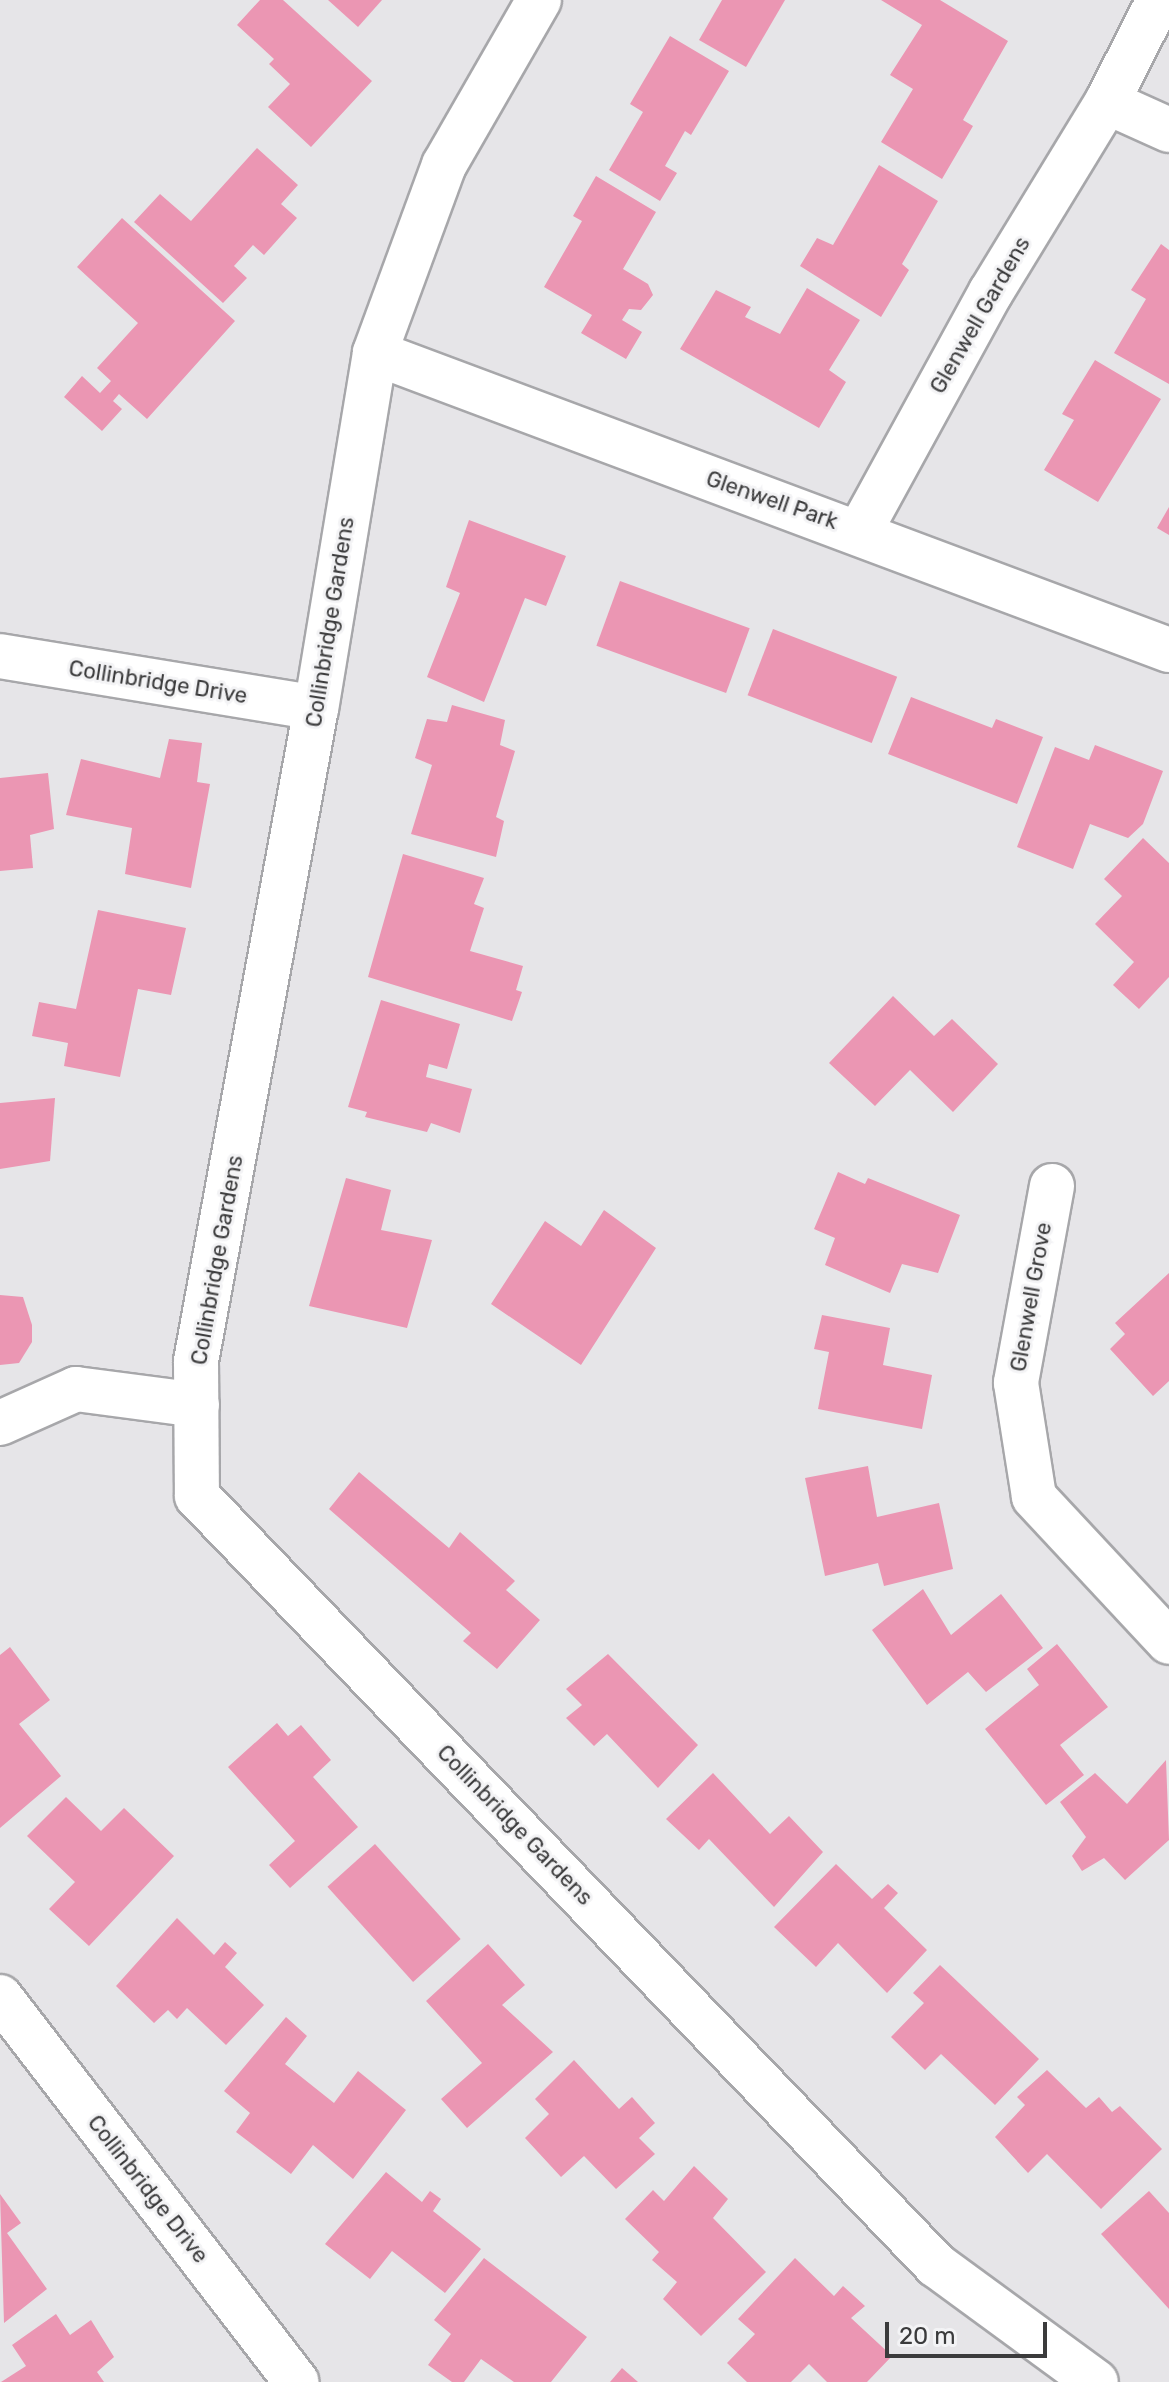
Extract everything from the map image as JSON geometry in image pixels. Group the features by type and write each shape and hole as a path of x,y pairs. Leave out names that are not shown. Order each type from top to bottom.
{"street":[{"name":"Collinbridge Gardens","path":"539,0 444,165 375,353 316,708 196,1361 197,1496 936,2265 1096,2382"},
{"name":"Glenwell Gardens","path":"860,531 991,292 1107,102 1159,0"},
{"path":"1107,102 1169,130"},
{"name":"Glenwell Park","path":"375,353 541,418 860,531 1169,650"},
{"name":"Collinbridge Drive","path":"0,656 316,708"},
{"name":"Glenwell Grove","path":"1052,1186 1016,1383 1034,1497 1169,1642"},
{"path":"0,1423 76,1389 197,1405"},
{"name":"Collinbridge Drive","path":"0,1997 296,2382"}],"building":[{"path":"260,0 283,0 372,81 311,147 268,107 290,84 269,64 274,59 237,25"},
{"path":"328,0 382,0 358,27"},
{"path":"722,0 785,0 746,67 699,40"},
{"path":"881,0 940,0 1008,41 963,120 973,126 942,179 881,142 913,89 890,75 922,25"},
{"path":"670,36 729,71 691,135 685,131 665,166 677,173 660,201 609,170 643,112 630,104"},
{"path":"257,148 298,185 281,204 297,218 264,255 253,245 234,266 247,278 223,303 134,222 160,194 191,221"},
{"path":"879,165 938,201 902,264 909,270 881,317 800,266 817,238 833,245"},
{"path":"596,176 656,212 623,269 648,284 653,295 641,310 629,309 622,320 642,332 626,359 581,333 592,315 544,287 582,221 573,216"},
{"path":"122,218 235,321 147,419 119,394 113,401 122,409 102,431 64,397 82,376 100,393 111,381 97,368 138,323 77,267"},
{"path":"1161,244 1169,250 1169,384 1114,353 1146,299 1131,290"},
{"path":"807,288 860,320 829,370 846,382 819,428 680,349 716,290 751,307 745,317 780,334"},
{"path":"1095,360 1161,399 1098,502 1044,470 1074,420 1062,414"},
{"path":"1169,507 1169,535 1157,528"},
{"path":"469,520 566,556 546,606 525,598 484,702 427,677 460,593 446,587"},
{"path":"620,581 750,628 726,693 596,646"},
{"path":"773,629 897,677 872,743 748,695"},
{"path":"911,697 992,728 996,719 1043,737 1017,804 888,754"},
{"path":"452,705 505,720 500,745 515,751 496,817 504,821 496,857 411,834 432,765 415,758 427,719 447,722"},
{"path":"169,739 202,743 197,782 210,784 191,888 125,874 132,828 66,815 81,759 160,778"},
{"path":"1095,745 1163,771 1143,824 1128,838 1090,824 1073,869 1017,847 1055,747 1089,760"},
{"path":"48,773 54,829 30,835 33,868 0,871 0,778"},
{"path":"1143,838 1169,863 1169,977 1139,1009 1113,985 1134,962 1095,924 1122,896 1104,879"},
{"path":"403,854 484,878 474,904 484,908 470,951 523,966 516,990 522,992 512,1021 368,977"},
{"path":"98,910 186,928 171,995 138,989 120,1077 64,1066 68,1043 32,1036 39,1002 76,1009"},
{"path":"893,996 934,1036 952,1019 998,1064 953,1112 910,1070 875,1106 829,1063"},
{"path":"381,1000 460,1024 447,1069 429,1064 426,1077 472,1089 460,1133 431,1123 427,1132 365,1117 367,1112 348,1107"},
{"path":"55,1098 50,1161 0,1169 0,1103"},
{"path":"838,1172 865,1184 868,1178 960,1215 938,1273 902,1264 890,1293 825,1265 835,1238 814,1229"},
{"path":"346,1178 391,1190 381,1230 432,1240 407,1328 309,1306"},
{"path":"604,1210 656,1248 581,1365 491,1304 545,1221 581,1246"},
{"path":"1169,1273 1169,1381 1153,1396 1110,1349 1125,1334 1115,1323"},
{"path":"0,1295 23,1297 32,1325 32,1342 19,1363 0,1365"},
{"path":"822,1315 890,1328 883,1365 932,1375 922,1429 818,1409 829,1352 814,1349"},
{"path":"868,1466 877,1517 939,1503 953,1569 884,1586 878,1563 825,1576 805,1478"},
{"path":"359,1472 449,1548 460,1532 515,1581 506,1590 540,1620 497,1669 463,1641 471,1633 329,1509"},
{"path":"923,1589 951,1635 1001,1594 1043,1648 986,1692 968,1672 927,1705 872,1630"},
{"path":"1057,1644 1108,1707 1060,1745 1084,1775 1046,1805 985,1729 1039,1685 1027,1669"},
{"path":"10,1647 50,1700 19,1724 61,1776 0,1828 0,1655"},
{"path":"608,1654 698,1745 658,1788 607,1734 594,1746 566,1718 582,1705 566,1689"},
{"path":"277,1723 288,1736 301,1725 331,1760 313,1777 358,1827 290,1888 269,1865 295,1841 228,1767"},
{"path":"1166,1760 1169,1840 1125,1880 1104,1858 1082,1871 1072,1856 1086,1837 1060,1802 1095,1773 1127,1804"},
{"path":"713,1773 770,1834 789,1816 823,1852 774,1907 709,1839 699,1850 666,1819"},
{"path":"66,1797 101,1831 124,1808 174,1856 89,1946 49,1909 75,1882 27,1836"},
{"path":"375,1844 461,1939 413,1982 327,1887"},
{"path":"836,1864 872,1899 888,1884 898,1893 884,1908 927,1950 887,1993 838,1943 816,1967 774,1927"},
{"path":"177,1918 214,1955 225,1942 237,1953 225,1967 264,2005 226,2045 187,2008 177,2019 168,2010 154,2023 116,1986"},
{"path":"488,1944 525,1985 502,2005 553,2052 467,2128 441,2099 482,2063 426,2001"},
{"path":"940,1965 1039,2059 995,2105 941,2054 925,2070 891,2037 924,2003 913,1993"},
{"path":"286,2017 307,2036 285,2064 334,2103 358,2071 406,2110 353,2179 313,2145 291,2174 236,2132 250,2113 224,2091"},
{"path":"574,2060 619,2109 632,2097 655,2123 639,2138 655,2154 616,2189 584,2156 561,2177 525,2138 549,2114 535,2099"},
{"path":"1047,2070 1086,2108 1099,2097 1112,2112 1120,2106 1162,2149 1101,2209 1047,2154 1028,2173 995,2137 1025,2105 1017,2097"},
{"path":"694,2166 728,2199 713,2218 766,2272 701,2336 663,2299 677,2282 652,2260 659,2252 625,2219 653,2190 664,2201"},
{"path":"386,2172 422,2202 430,2191 441,2199 433,2211 481,2249 445,2293 392,2251 370,2279 325,2244"},
{"path":"1149,2191 1169,2213 1169,2309 1101,2234"},
{"path":"0,2194 21,2223 7,2233 47,2289 4,2323"},
{"path":"484,2258 587,2337 551,2382 514,2382 481,2359 464,2382 452,2382 428,2365 451,2334 434,2320"},
{"path":"795,2258 834,2296 843,2286 865,2306 851,2318 892,2356 867,2382 827,2382 809,2364 791,2382 747,2382 727,2363 755,2334 738,2319"},
{"path":"56,2314 70,2335 91,2320 114,2357 97,2372 104,2382 1,2382 26,2366 12,2345"},
{"path":"622,2368 638,2382 610,2382"}]}
